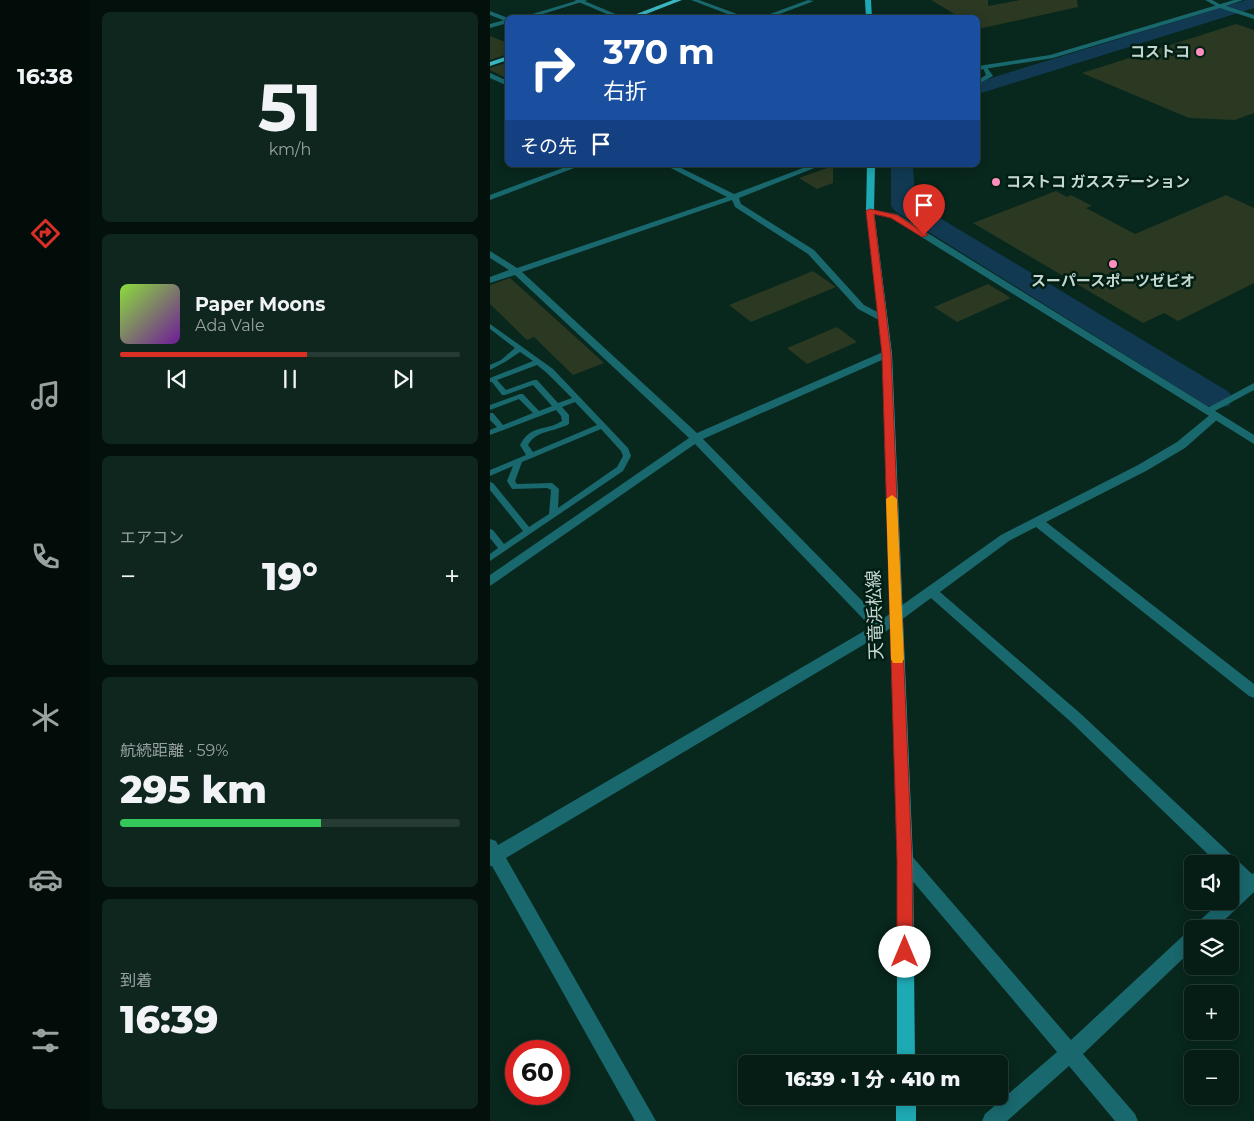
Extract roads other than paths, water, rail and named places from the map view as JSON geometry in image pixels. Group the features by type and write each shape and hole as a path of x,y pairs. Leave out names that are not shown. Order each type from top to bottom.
{"highway":[{"path":"637,15 679,0"},
{"path":"490,64 505,59"}],"main road":[{"path":"868,0 869,15"},
{"name":"天竜浜松線","path":"871,167 870,211 887,354 905,860 906,1055"},
{"path":"906,1105 906,1121"}],"street":[{"path":"532,15 581,0 615,15"},
{"path":"694,0 736,15"},
{"path":"1208,0 1254,17"},
{"path":"981,68 1051,57 1223,7 1240,0"},
{"path":"771,15 811,1"},
{"path":"490,12 505,20"},
{"path":"490,26 505,22"},
{"path":"980,81 990,76 981,68"},
{"path":"490,75 505,82"},
{"path":"490,198 573,167"},
{"path":"673,167 734,197 738,205 811,252 861,307 882,318"},
{"path":"490,280 734,197 813,167"},
{"path":"870,211 894,216 1254,440"},
{"path":"490,254 516,271 696,438 880,628"},
{"path":"490,581 696,438 887,354"},
{"path":"646,1121 492,854 880,628 1005,538 1142,468 1181,445 1211,413 1233,397 1254,386"},
{"path":"1036,521 1254,692"},
{"path":"932,592 1076,718 1221,855"},
{"path":"905,860 1128,1121"},
{"path":"1213,920 1253,883 1239,871"},
{"path":"992,1121 1070,1053 1184,946"}],"lane":[{"path":"490,326 550,371 625,450 627,456 620,469 490,558"},
{"path":"490,368 520,348"},
{"path":"531,456 524,445 527,438 534,431 558,428 566,422 565,415 534,382 505,393 492,379 538,362"},
{"path":"490,408 520,396 538,414"},
{"path":"490,433 576,399"},
{"path":"491,416 502,428"},
{"path":"490,473 602,426"},
{"path":"519,461 510,481 515,487 549,485 555,490 554,515"},
{"path":"490,485 528,532"},
{"path":"490,532 493,542 503,549"}],"waterway":[{"path":"980,87 1254,3"},
{"path":"902,167 903,206 1218,399"}],"place":[{"name":"コストコ","path":"1200,52"},
{"name":"コストコ ガスステーション","path":"996,182"},
{"name":"スーパースポーツゼビオ","path":"1113,264"}]}
